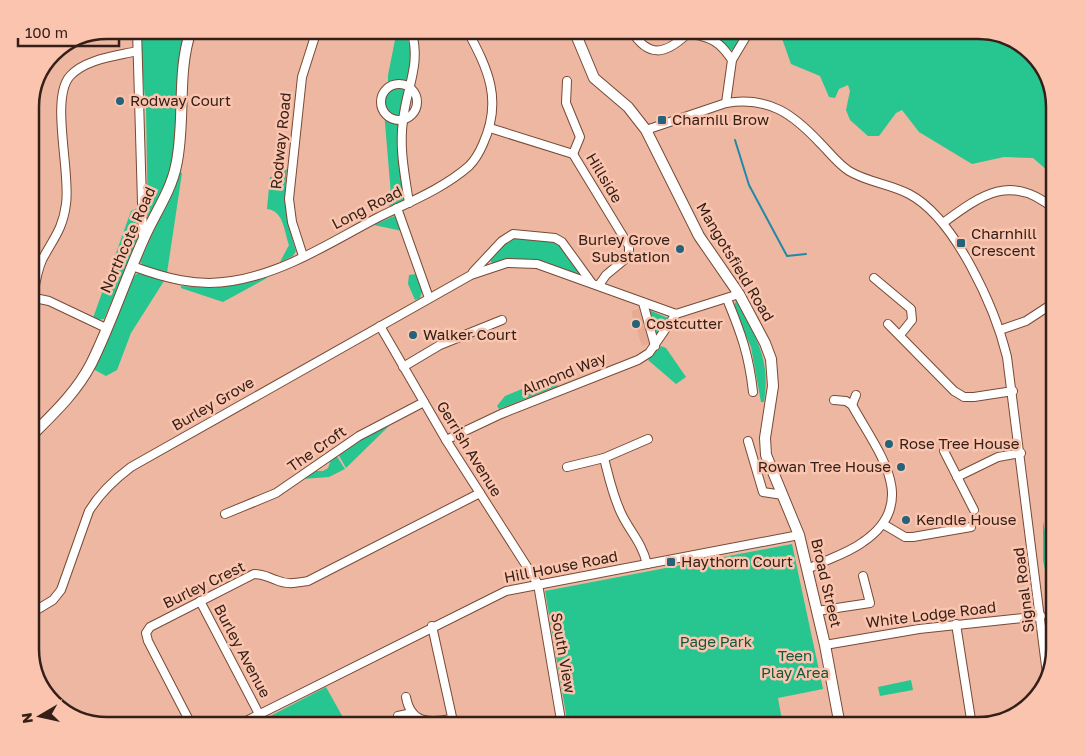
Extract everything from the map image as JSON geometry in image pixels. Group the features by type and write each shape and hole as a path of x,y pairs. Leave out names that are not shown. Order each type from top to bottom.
{"main road":[{"name":"Northcote Road","path":"39,428 78,385 91,365 143,239 176,167 183,66 189,39"},
{"name":"Mangotsfield Road","path":"578,39 594,78 628,107 646,130 699,236 739,294 762,336 771,358 773,389 765,438 766,455 799,534"},
{"name":"Broad Street","path":"799,534 825,645 838,717"}],"street":[{"path":"137,39 143,177 143,239"},
{"name":"Rodway Road","path":"303,256 292,222 289,199 302,77 315,39"},
{"path":"409,203 402,153 403,120 416,57 413,39"},
{"name":"Long Road","path":"132,266 176,280 194,283 231,281 274,270 409,203 455,177 470,165 482,146 490,128 493,96 490,75 472,39"},
{"path":"638,39 645,47 658,51 676,44 679,39"},
{"path":"708,39 715,41 724,48 732,60"},
{"path":"726,103 732,60 743,39"},
{"path":"39,268 63,224 67,202 61,112 62,93 69,76 84,66 137,51"},
{"path":"567,81 566,103 580,137 573,154"},
{"path":"403,120 391,119 385,114 381,100 383,93 392,84 400,83 409,86"},
{"name":"Signal Road","path":"646,130 726,103 739,101 771,105 787,113 849,171 910,194 933,212 943,223 985,293 1000,330 1013,391 1046,657"},
{"name":"Hillside","path":"490,128 573,154 629,246 628,256 595,284"},
{"path":"943,223 975,199 988,193 1004,190 1032,194 1046,202"},
{"path":"397,208 430,298"},
{"name":"Burley Grove","path":"471,275 502,241 513,234 555,238 562,242 595,284"},
{"name":"Burley Grove","path":"39,609 53,600 61,590 89,511 95,500 116,478 131,467 471,275 507,263 523,262 537,264 676,314"},
{"path":"874,278 911,309 912,320 900,335"},
{"path":"676,314 739,294"},
{"path":"39,299 57,304 106,328"},
{"name":"Mangotsfield Road","path":"726,299 744,338 753,392"},
{"path":"643,303 655,346"},
{"path":"1000,330 1032,317 1046,308"},
{"name":"Almond Way","path":"446,440 501,414 638,360 649,353 655,346 676,314"},
{"path":"403,367 440,345 502,320"},
{"path":"888,324 954,391 964,397 1013,391"},
{"name":"Gerrish Avenue","path":"380,326 446,440 538,584"},
{"path":"852,405 856,395"},
{"path":"808,569 863,543 883,524 890,514 893,500 891,476 852,405 846,401 834,400"},
{"name":"The Croft","path":"224,514 276,493 359,436 424,402"},
{"path":"567,467 604,458 648,439"},
{"path":"748,441 763,492 782,495"},
{"path":"944,451 974,510"},
{"path":"957,477 998,457 1021,453"},
{"path":"604,458 613,495 623,517 643,548 647,564"},
{"name":"Burley Crest","path":"187,717 148,641 146,633 150,627 254,574 265,574 275,580 290,584 308,581 480,492"},
{"path":"883,524 904,537 970,527"},
{"path":"955,530 957,540"},
{"name":"Hill House Road","path":"253,717 506,590 799,534"},
{"path":"817,611 870,603 863,576"},
{"name":"South View","path":"538,584 560,717"},
{"name":"Burley Avenue","path":"200,601 259,714"},
{"name":"White Lodge Road","path":"825,645 956,624 1041,616"},
{"path":"956,624 971,717"},
{"path":"432,626 452,717"},
{"path":"406,697 412,713"},
{"path":"398,716 412,713 420,717"}],"shaded area":[{"path":"639,309 649,344 642,346 631,311"}],"green space":[{"path":"140,39 184,39 175,153 167,179 148,220 146,110"},
{"path":"395,39 408,39 412,58 402,108 404,197 403,201 389,208 391,195 383,99 388,91 388,75"},
{"path":"716,39 741,39 739,45 732,50"},
{"path":"782,39 978,39 1000,42 1016,50 1029,62 1043,85 1046,107 1046,169 1033,158 1004,157 972,164 919,132 902,110 896,113 879,136 868,136 850,120 846,110 850,91 848,85 839,89 835,98 829,97 820,76 791,64"},
{"path":"287,169 285,190 287,211 296,251 293,256 280,262 289,245 280,218 273,211 267,209 270,177 277,177"},
{"path":"179,172 182,173 167,273 145,267 140,262"},
{"path":"140,207 138,240 104,319 97,320 93,318 131,211"},
{"path":"394,216 397,218 402,231 374,225"},
{"path":"511,238 558,242 582,274 526,262 493,264 489,259 505,241"},
{"path":"138,273 164,281 131,333 117,370 106,376 93,369 134,276"},
{"path":"417,274 423,288 420,298 415,300 408,284 409,275"},
{"path":"266,276 267,278 223,302 181,288 181,286 214,288"},
{"path":"736,301 760,349 765,373 764,402 761,402 751,347 733,307"},
{"path":"649,310 668,318 656,335 654,335"},
{"path":"661,346 666,348 686,377 676,384 648,360"},
{"path":"539,382 557,384 558,386 499,409 497,406 505,396"},
{"path":"392,423 346,468 338,454 355,442"},
{"path":"336,455 345,469 329,477 303,479 312,471 323,471 328,468 331,460"},
{"path":"1043,521 1046,537 1046,575 1043,560"},
{"name":"Page Park","path":"792,544 823,689 778,698 781,717 566,717 545,591"},
{"path":"911,680 913,690 880,696 878,687"},
{"path":"326,687 343,717 268,717"}],"waterway":[{"path":"735,140 749,185 787,256 806,254"}],"place":[{"name":"Rodway Court","path":"120,101"},
{"name":"Charnill Brow","path":"662,120"},
{"name":"Charnhill Crescent","path":"961,243"},
{"name":"Burley Grove Substation","path":"680,249"},
{"name":"Costcutter","path":"636,324"},
{"name":"Walker Court","path":"413,335"},
{"name":"Rose Tree House","path":"889,444"},
{"name":"Rowan Tree House","path":"901,467"},
{"name":"Kendle House","path":"906,520"},
{"name":"Haythorn Court","path":"671,562"}],"park label":[{"name":"Teen Play Area","path":"795,664"}]}
